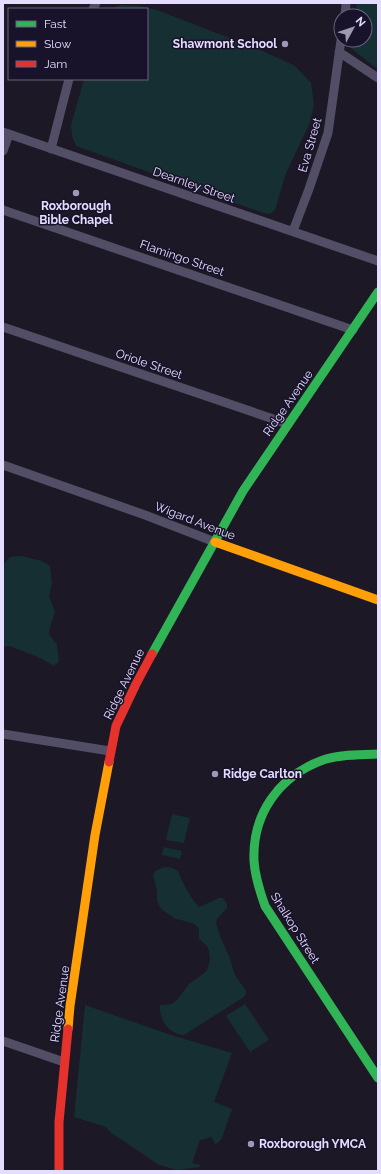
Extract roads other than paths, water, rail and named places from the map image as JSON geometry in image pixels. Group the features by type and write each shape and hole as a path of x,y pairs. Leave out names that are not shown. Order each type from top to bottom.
{"main road":[{"name":"Ridge Avenue","path":"59,1171 58,1130 70,1006 95,835 116,726 127,702 243,491 378,292"},
{"name":"Wigard Avenue","path":"215,542 378,600"},
{"name":"Shalkop Street","path":"378,754 333,757 312,764 291,778 273,797 261,816 254,841 253,854 256,881 265,905 378,1078"}],"street":[{"name":"Eva Street","path":"293,231 328,133 340,48"},
{"path":"340,52 378,78"},
{"path":"51,149 69,80"},
{"path":"3,151 6,134"},
{"name":"Dearnley Street","path":"6,134 378,261"},
{"name":"Flamingo Street","path":"3,210 353,330"},
{"name":"Oriole Street","path":"3,327 288,424"},
{"name":"Wigard Avenue","path":"3,465 145,515 215,542"},
{"path":"3,734 110,751"},
{"path":"3,1041 64,1062"}],"place":[{"name":"Shawmont School","path":"285,44"},
{"name":"Roxborough Bible Chapel","path":"76,193"},
{"name":"Ridge Carlton","path":"215,774"},
{"name":"Roxborough YMCA","path":"251,1144"}]}
